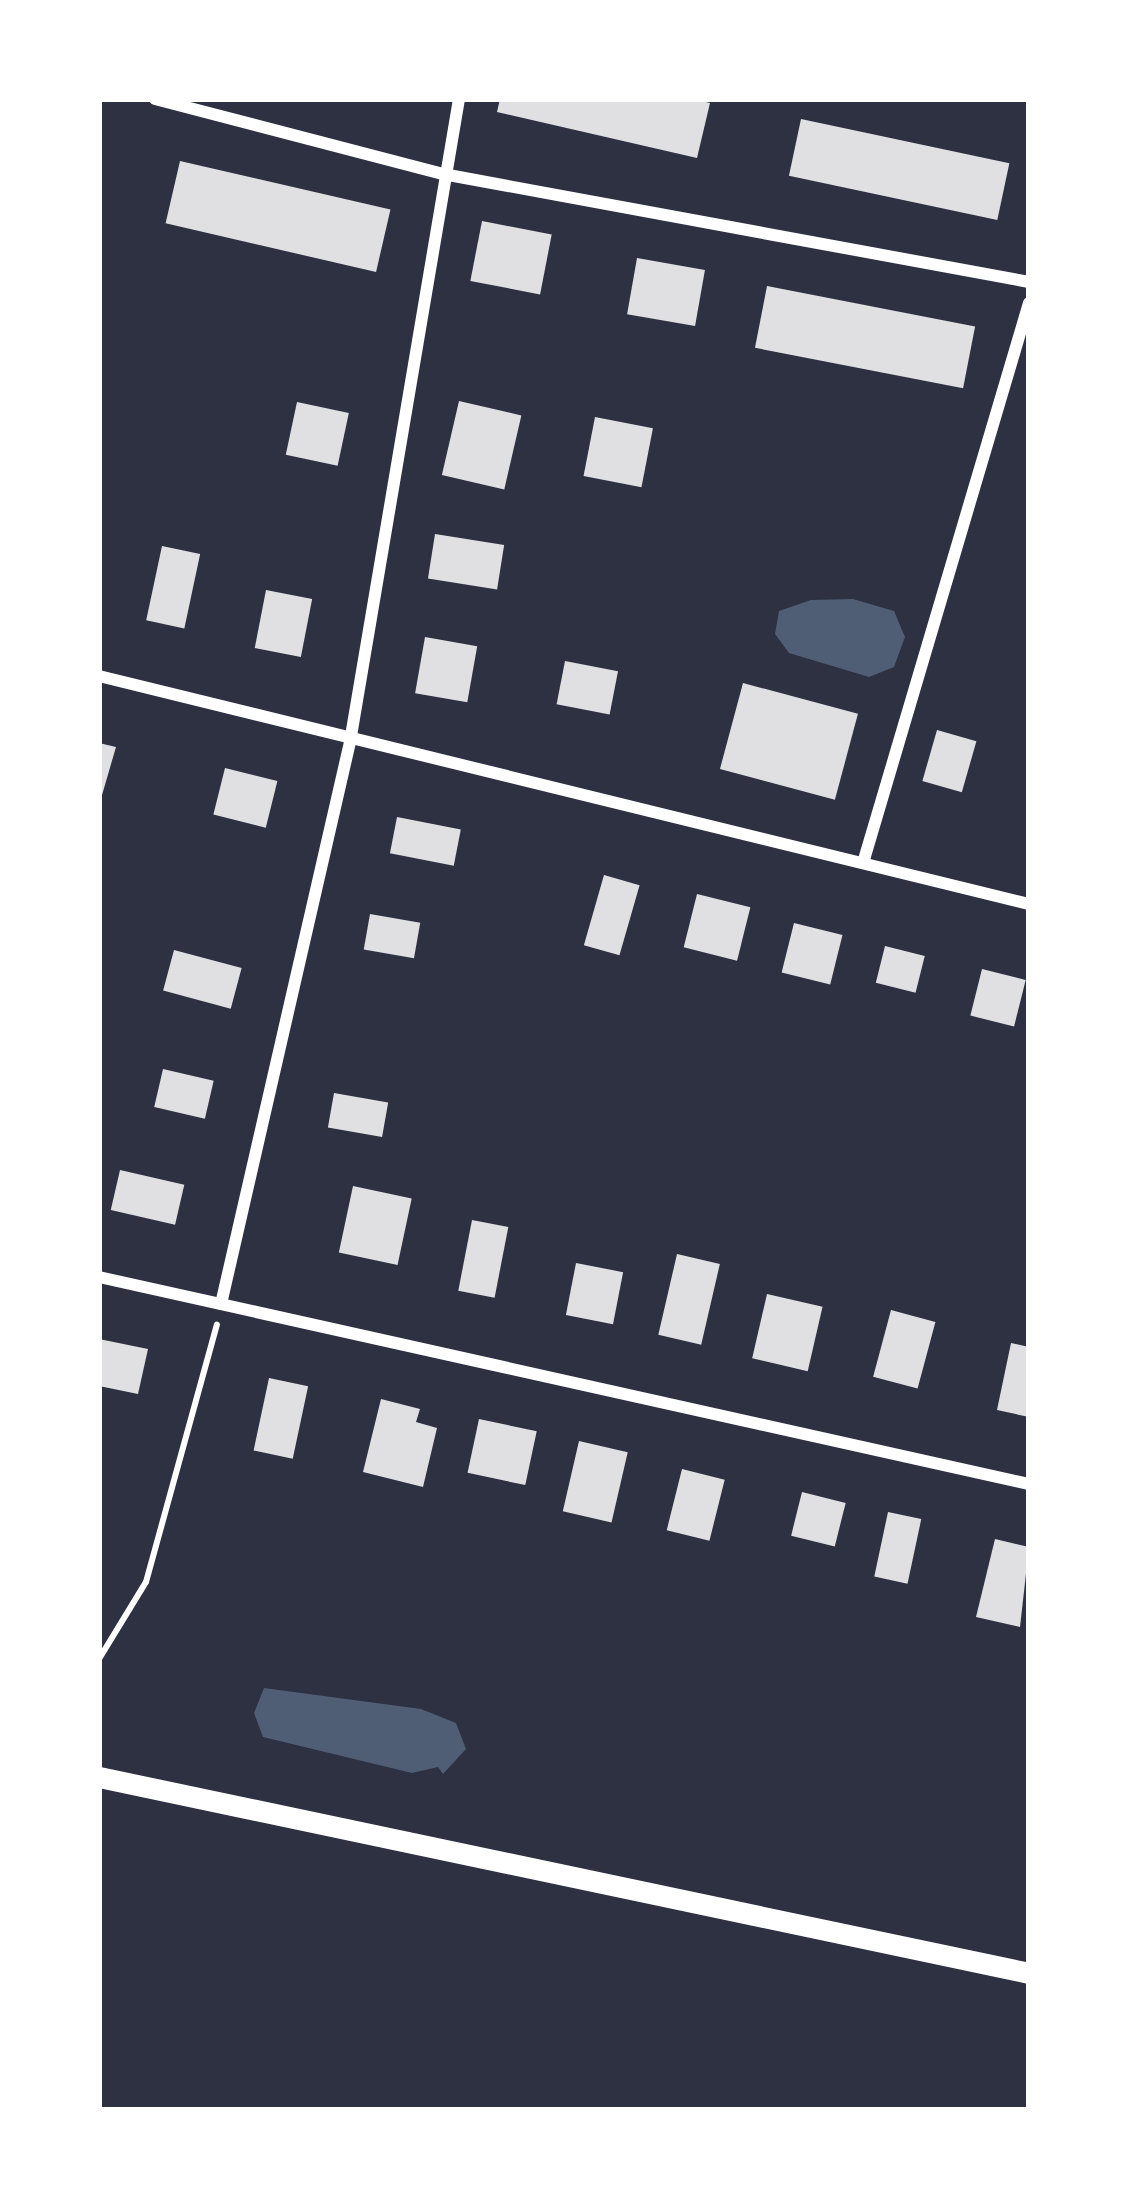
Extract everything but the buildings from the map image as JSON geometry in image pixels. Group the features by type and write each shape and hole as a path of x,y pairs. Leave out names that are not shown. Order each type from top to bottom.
{"street":[{"path":"154,99 443,174 1029,282"},
{"path":"221,1304 350,742 459,99"},
{"path":"863,863 1029,304"},
{"path":"99,676 350,742 1029,904"},
{"path":"99,1277 1029,1484"},
{"path":"99,1777 1029,1973"}],"path":[{"path":"99,1659 146,1582 196,1423 221,1304"}],"water":[{"path":"853,599 894,611 905,637 894,667 869,677 789,653 775,634 779,611 811,600"},
{"path":"264,1688 421,1709 456,1723 466,1749 443,1774 438,1767 412,1773 263,1737 254,1713"}]}
